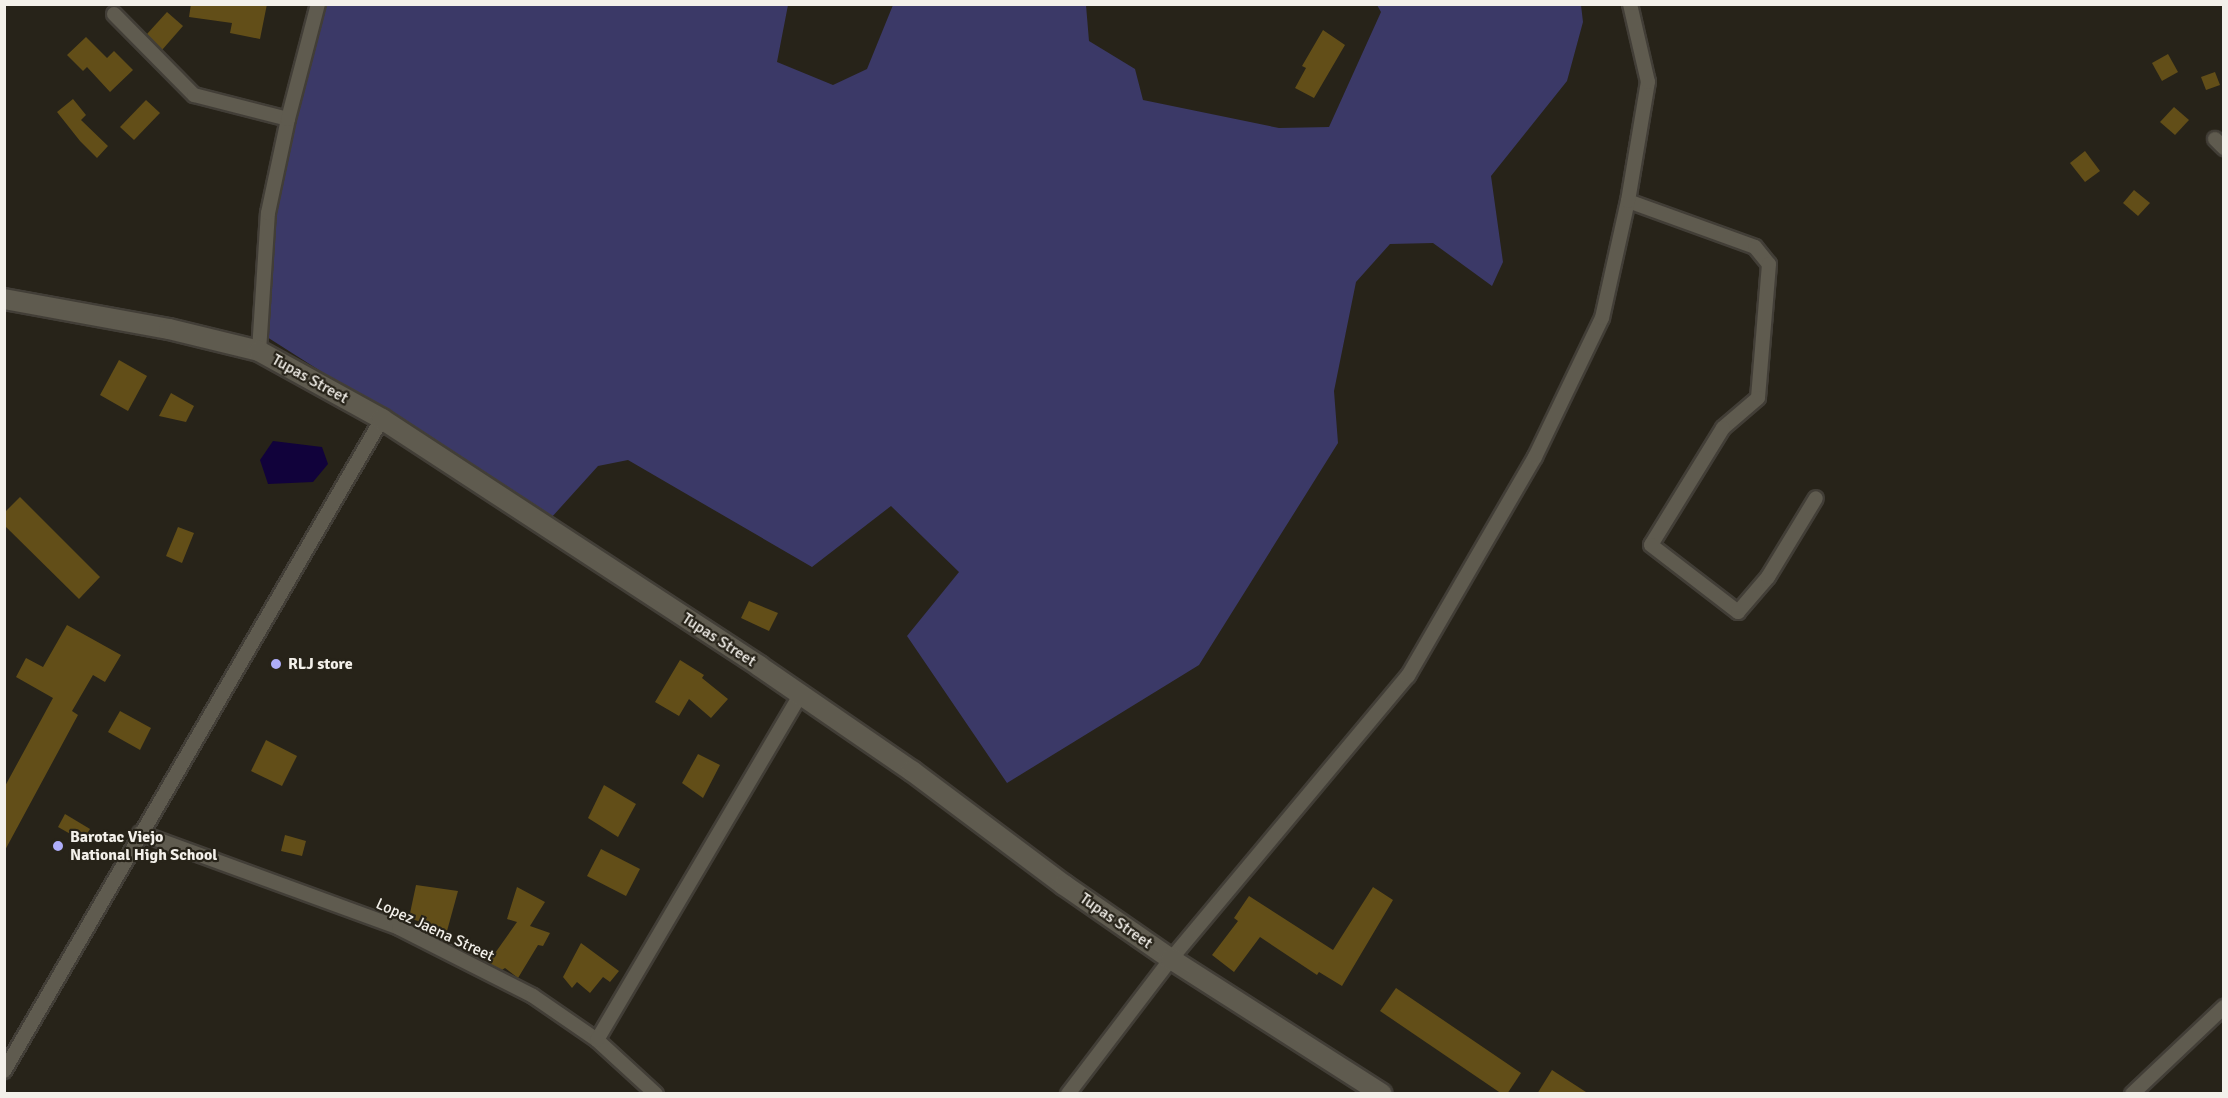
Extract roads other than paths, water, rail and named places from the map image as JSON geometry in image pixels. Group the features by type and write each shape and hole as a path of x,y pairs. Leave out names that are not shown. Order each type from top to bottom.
{"street":[{"path":"259,351 268,213 288,119 318,4"},
{"path":"1068,1094 1172,959 1408,676 1535,457 1602,318 1628,201 1648,82 1630,4"},
{"path":"114,14 194,95 288,119"},
{"path":"1628,201 1755,248 1769,264 1758,398 1723,428 1651,545 1738,612 1768,577 1816,498"},
{"name":"Tupas Street","path":"4,299 168,328 259,351 382,419 912,771 1064,885 1172,959 1382,1094"},
{"path":"4,1071 382,419"},
{"path":"597,1040 800,695"},
{"name":"Lopez Jaena Street","path":"141,833 399,928 533,996 597,1040 656,1094"},
{"path":"2132,1094 2223,1008"}],"place":[{"name":"RLJ store","path":"276,664"},
{"name":"Barotac Viejo National High School","path":"58,846"}]}
